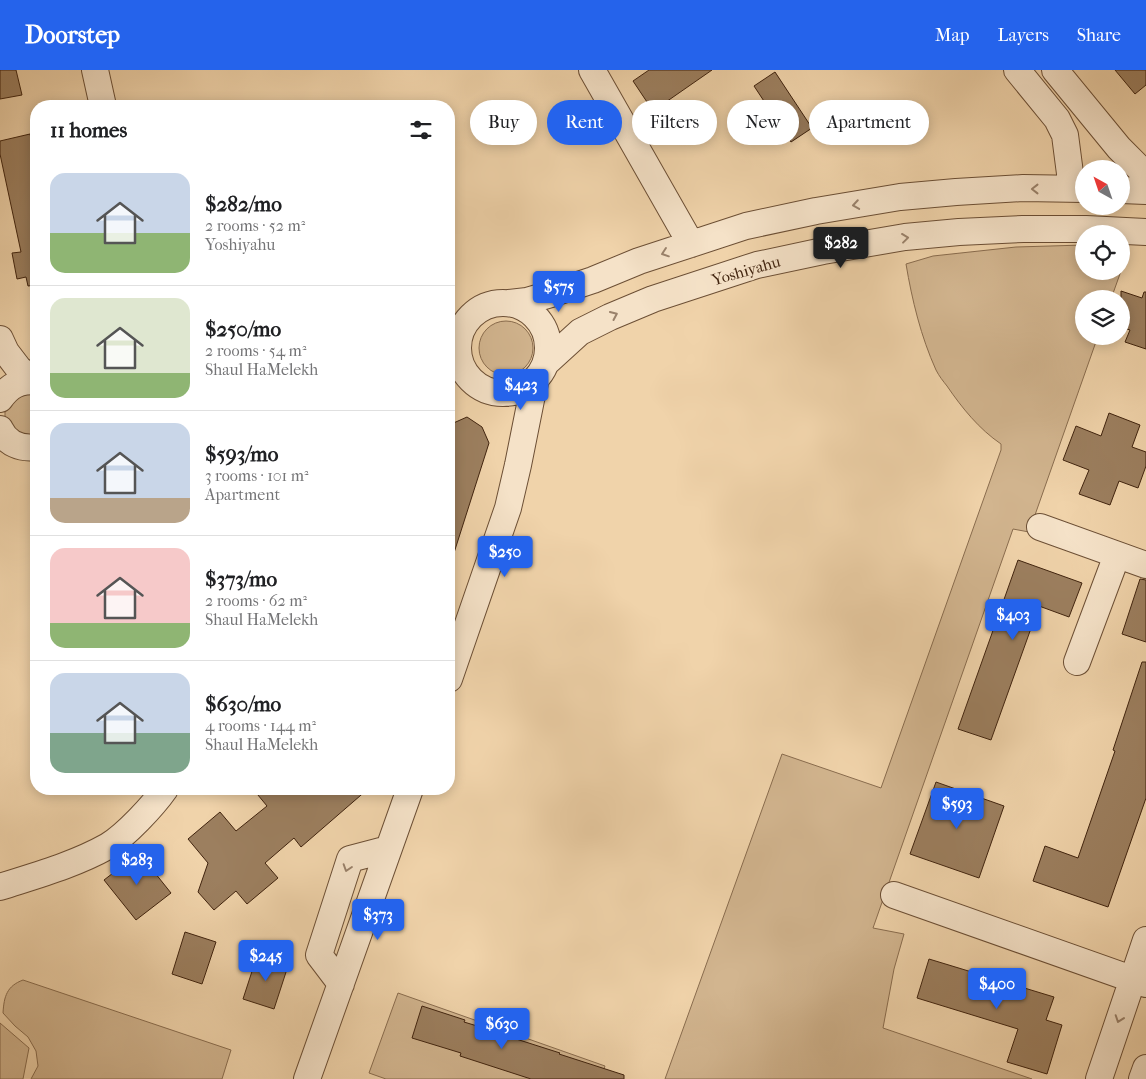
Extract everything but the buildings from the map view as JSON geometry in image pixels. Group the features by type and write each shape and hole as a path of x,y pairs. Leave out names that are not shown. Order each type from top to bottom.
{"street":[{"path":"95,70 102,100"},
{"path":"592,70 691,244"},
{"path":"1017,70 1057,119 1065,135 1075,177"},
{"path":"1055,70 1119,148 1146,175"},
{"path":"455,322 494,304 527,301 551,294 746,226 816,211 900,197 1022,188 1075,189"},
{"path":"1130,190 1146,191"},
{"name":"Yoshiyahu","path":"541,371 580,332 610,317 653,299 757,265 823,251 905,238 959,232 1023,229 1086,229 1146,232"},
{"path":"455,662 508,508 531,400 548,350 547,336 533,314 522,307 509,303"},
{"path":"480,309 470,318 462,330 458,344 460,359 465,372 499,401 510,417 518,440 518,466"},
{"path":"0,339 6,352 19,369 30,377"},
{"path":"455,374 481,387 500,393 513,392 525,388 541,371"},
{"path":"0,399 6,390 16,384 30,381"},
{"path":"1040,527 1117,555 1144,559"},
{"path":"1077,662 1117,555"},
{"path":"0,887 76,862 110,845 137,822 160,795"},
{"path":"307,1079 408,795"},
{"path":"894,894 1139,981"},
{"path":"1099,1079 1139,981 1146,940"},
{"path":"1142,1079 1146,1068"}],"shaded area":[{"path":"1075,245 1075,280 1118,280 1114,290 1075,290 1075,345 1095,345 1029,532 1013,529 873,928 904,934 894,969 883,1028 1032,1079 665,1079 782,754 881,788 1001,450 1001,444 971,418 936,370 918,318 906,264 933,256 1016,247"},
{"path":"501,321 511,321 521,325 529,333 533,348 529,363 521,371 511,375 501,375 491,371 483,363 479,353 479,343 483,333 491,325"},
{"path":"30,392 30,438 19,437 5,418 5,410 14,396"},
{"path":"23,980 231,1050 222,1079 31,1079 38,1066 36,1051 28,1037 3,1013 7,992 13,985"},
{"path":"398,993 605,1066 600,1079 386,1079 369,1073"},
{"path":"0,1023 29,1048 23,1079 0,1079"}]}
